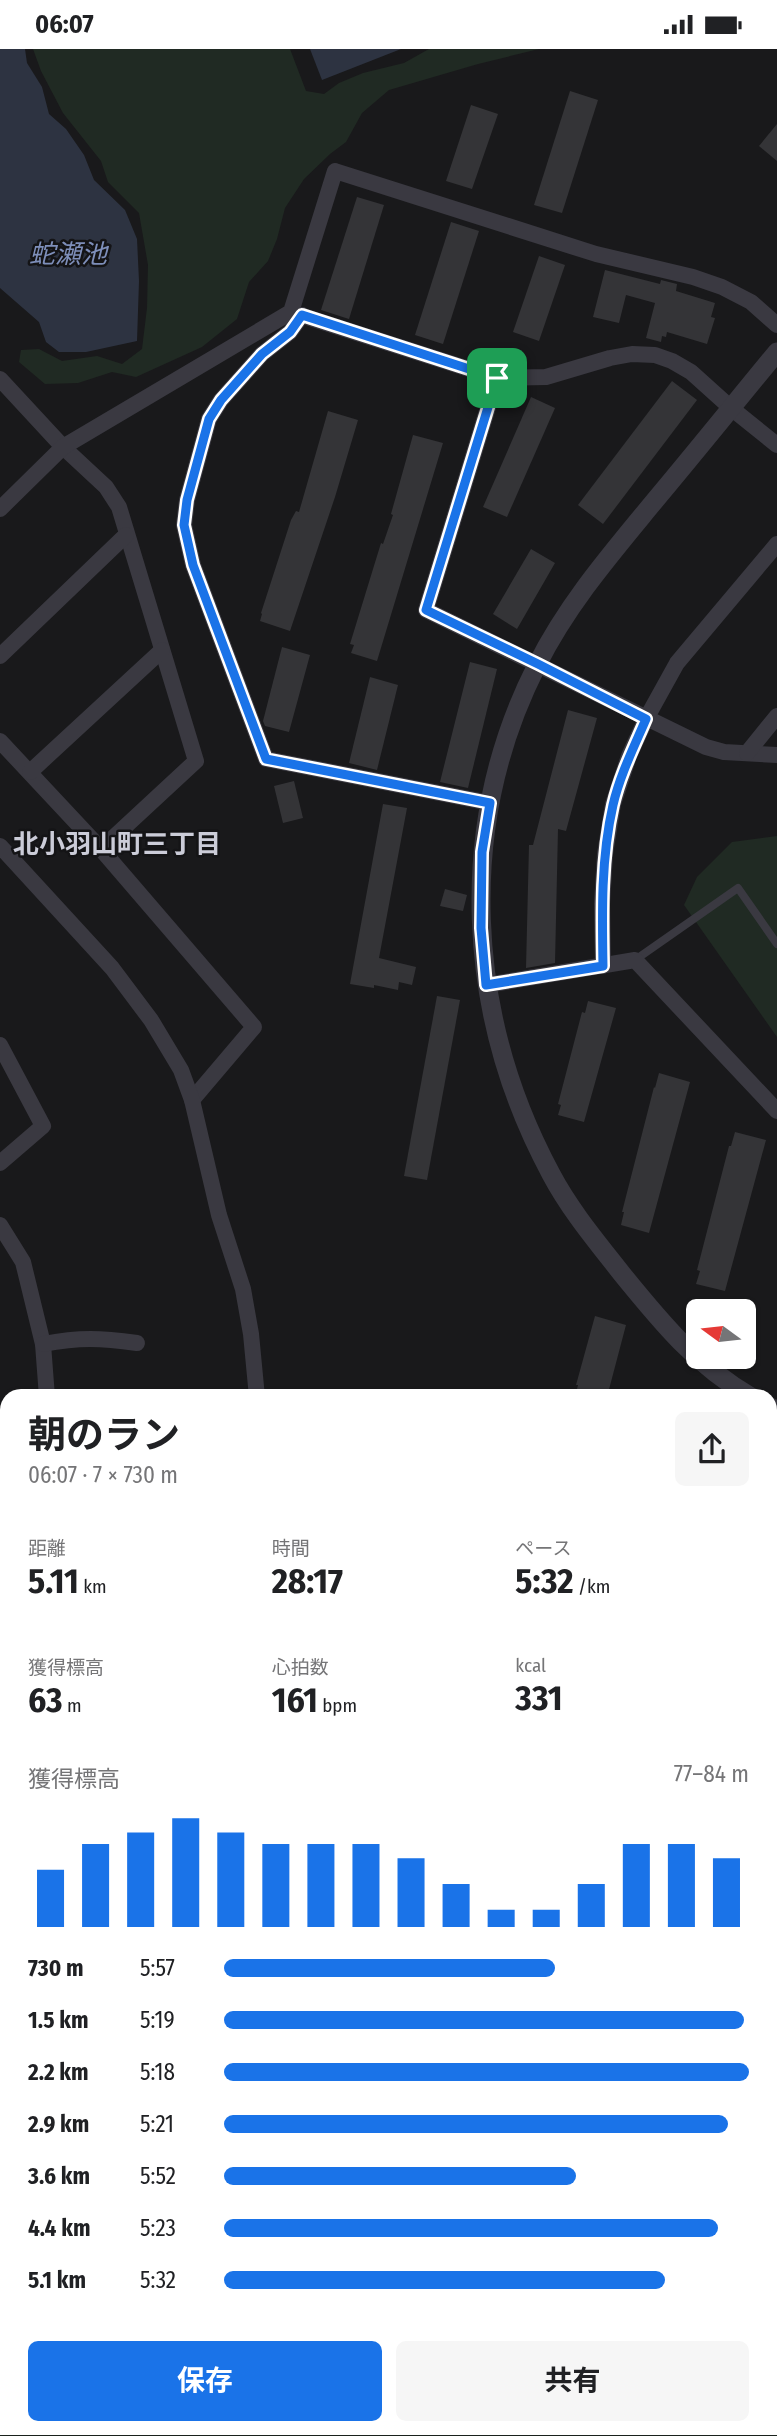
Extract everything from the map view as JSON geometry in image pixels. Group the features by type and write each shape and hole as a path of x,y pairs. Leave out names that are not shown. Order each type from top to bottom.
{"street":[{"path":"490,803 266,759 193,565 184,525 187,500 209,419 221,400 262,354 290,332 335,171 596,254 703,280 751,302 777,325"},
{"path":"0,509 63,447 296,314 497,378 546,377 610,358 632,354 655,355 691,372 777,445"},
{"path":"740,1389 701,1362 666,1329 570,1205 552,1177 517,1103 499,1047 486,985 481,928 482,864 490,803 508,735 538,664 563,619 585,587 777,352"},
{"path":"497,378 426,610 706,747 724,752 777,755"},
{"path":"0,379 63,447 106,487 119,507 196,761 101,849"},
{"path":"0,656 126,535"},
{"path":"603,966 602,904 605,854 614,804 625,768 646,719 677,663 777,544"},
{"path":"30,772 162,650"},
{"path":"747,753 777,716"},
{"path":"0,741 101,849 254,1027 192,1100"},
{"path":"0,846 112,968 158,1031 181,1069 192,1100 219,1215 243,1289 256,1389"},
{"path":"486,985 635,960 777,1111"},
{"path":"0,1045 43,1126 0,1163"},
{"path":"0,1225 23,1262 43,1344 46,1389"},
{"path":"43,1344 87,1338 137,1343"}],"lane":[{"path":"635,960 738,888 777,944"}],"shaded area":[{"path":"33,49 290,49 306,91 324,94 339,83 363,73 404,63 429,49 539,49 389,90 362,113 346,142 304,179 285,208 268,261 249,282 237,319 202,347 136,377 112,372 78,383 45,384 19,362 21,350 39,349 62,361 97,356 122,364 142,349 148,265 139,213 108,182 101,161 63,113"},
{"path":"777,836 777,1037 684,905 697,877 732,842"},
{"path":"0,2435 777,2435 777,2436"}],"water":[{"name":"蛇瀬池","path":"0,49 25,49 27,63 42,87 49,114 66,129 84,155 94,180 125,210 137,239 137,341 86,352 59,352 46,342 39,322 0,288"},
{"path":"310,49 401,49 322,80"}],"building":[{"path":"570,91 598,100 562,213 534,205"},
{"path":"471,105 498,114 472,189 446,181"},
{"path":"777,124 777,161 759,146"},
{"path":"357,197 384,205 349,319 321,310"},
{"path":"451,222 479,231 443,344 415,335"},
{"path":"539,256 565,265 539,341 513,332"},
{"path":"605,270 660,284 661,280 677,284 676,291 715,303 711,317 715,318 707,344 667,332 666,337 662,336 661,342 646,338 655,303 626,295 619,323 593,317"},
{"path":"672,381 697,400 603,524 578,505"},
{"path":"531,397 555,408 507,517 483,507"},
{"path":"328,411 358,420 290,631 260,621 261,613 291,520 296,511 299,512"},
{"path":"413,435 443,443 377,661 351,653 354,645 350,644 381,543 383,544 393,515 391,514"},
{"path":"531,549 555,563 517,629 493,614"},
{"path":"282,647 310,655 289,732 265,726 263,721"},
{"path":"470,662 497,669 468,788 440,782"},
{"path":"370,677 398,685 377,770 349,763"},
{"path":"568,710 597,718 566,831 558,829 555,963 526,968 529,845 533,845"},
{"path":"294,781 303,818 283,823 274,786"},
{"path":"383,804 407,808 379,958 416,967 412,985 399,982 398,990 350,984"},
{"path":"445,889 467,895 463,911 440,906"},
{"path":"437,996 460,1000 427,1180 404,1176"},
{"path":"588,1001 616,1008 584,1122 558,1115 561,1105 558,1104 582,1012 585,1013"},
{"path":"659,1073 690,1082 649,1233 621,1225 622,1212"},
{"path":"735,1132 766,1140 725,1291 696,1284 700,1271 697,1270"},
{"path":"595,1316 626,1325 609,1389 577,1389"}],"district":[{"name":"北小羽山町三丁目","path":"117,844"}],"route":[{"path":"302,315 497,378 426,610 646,719 629,756 614,804 605,854 602,904 603,966 486,985 481,928 482,852 490,803 266,759 193,565 184,525 187,500 209,419 221,400 262,354 290,332 302,315"}]}
